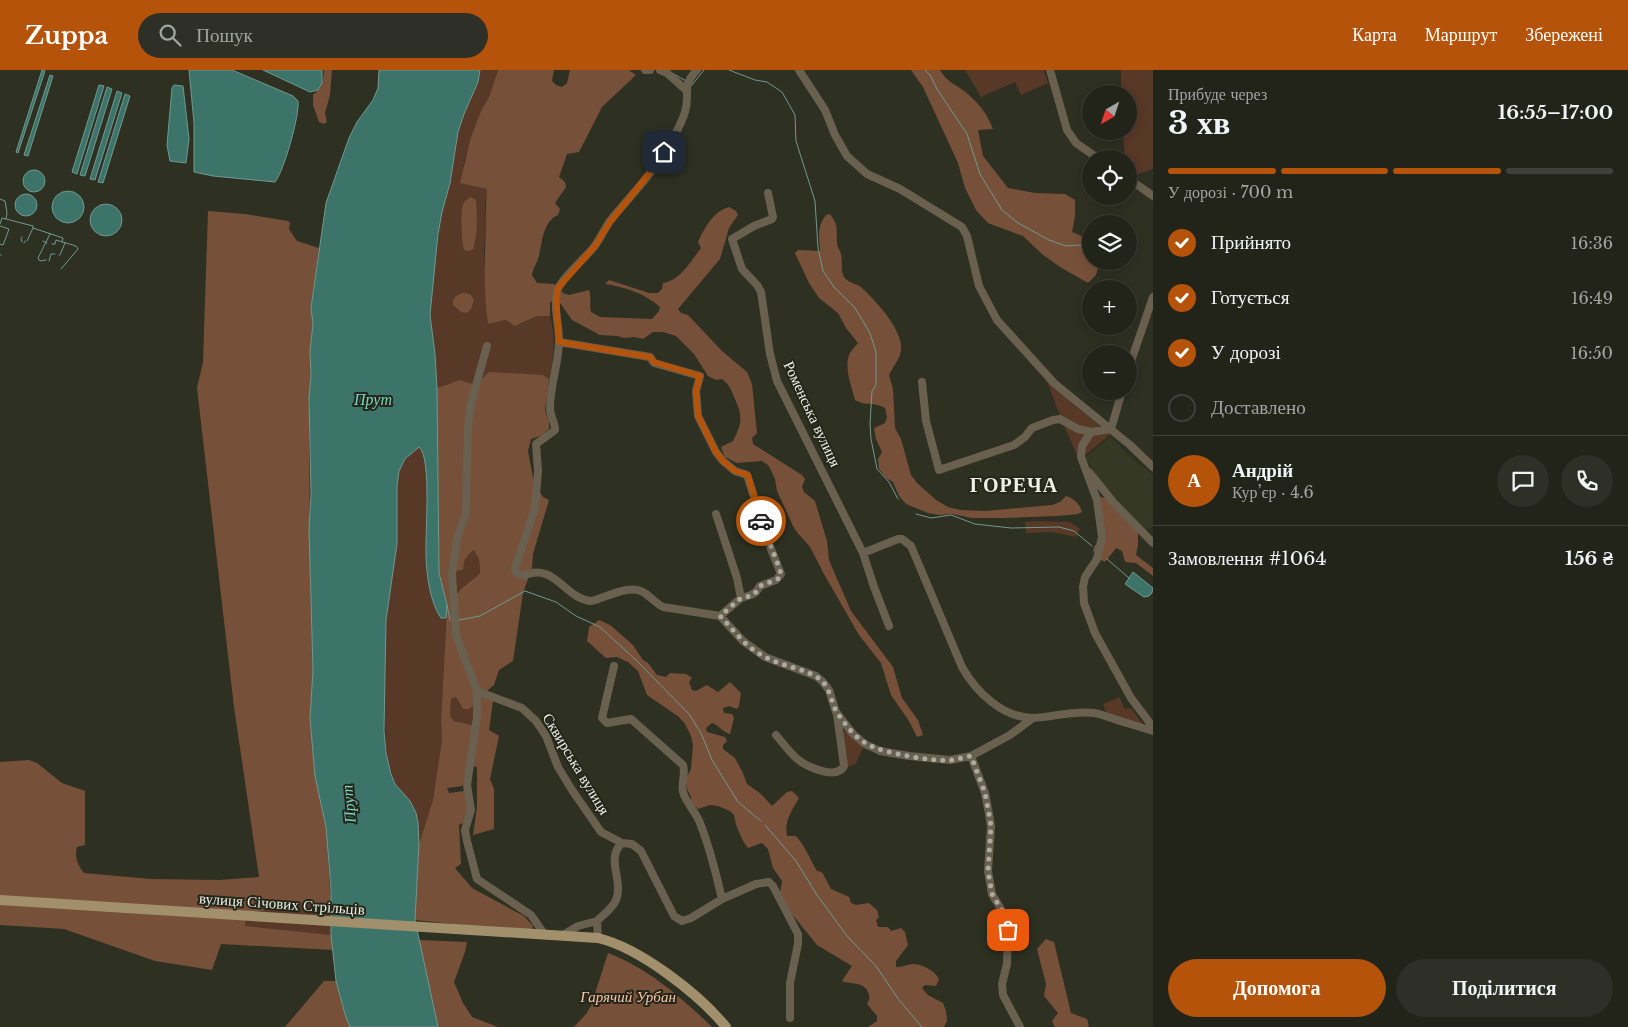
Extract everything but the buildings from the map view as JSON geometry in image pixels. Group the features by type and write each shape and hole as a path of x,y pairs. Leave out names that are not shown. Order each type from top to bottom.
{"main road":[{"name":"вулиця Січових Стрільців","path":"0,900 598,938 622,946 661,970 707,1006 726,1027"}],"street":[{"path":"645,70 650,70"},
{"path":"660,70 667,73 686,88"},
{"path":"697,70 690,77 686,88 685,112 657,164 610,222 595,246 558,288 556,298 559,342 558,362 551,391 550,410 555,430 536,444 538,471 535,508 515,568 519,576 536,571 544,574 581,599 588,601 630,589 645,593 662,607 720,616 743,641 760,654 816,676 823,682 829,690 836,712 844,766 842,770 832,774 809,766 796,758 776,734"},
{"path":"799,70 825,110 847,156 867,174 900,189 962,227 967,236 978,286 997,320 1054,383 1111,429 1153,467"},
{"path":"1050,70 1067,130 1076,143 1086,150"},
{"path":"1137,185 1153,196"},
{"name":"Роменська вулиця","path":"768,193 772,220 754,226 732,239 742,269 761,292 770,354 777,380 863,553 889,626"},
{"path":"1137,345 1153,297"},
{"path":"559,342 650,357 654,362 700,376 696,391 698,416 716,452 723,461 735,471 748,475 768,541 781,574 780,578 760,586 751,596 741,598 720,616"},
{"path":"487,346 471,403 468,427 466,514 457,538 452,574 456,635 477,691 477,716 467,785 471,810 465,830 477,879 531,915 545,935"},
{"path":"922,382 926,421 939,470 1014,445 1025,437 1032,428 1053,420 1060,419 1091,432 1111,429"},
{"path":"1111,429 1119,400"},
{"path":"1091,432 1082,446 1081,457 1097,500 1102,537 1097,559 1085,577 1083,587 1084,603 1095,633 1131,698 1153,727"},
{"path":"1084,464 1114,503 1153,543"},
{"path":"716,514 737,578 741,598"},
{"path":"863,553 898,539 902,539 911,546 962,667 971,682 989,699 1010,714 1033,718 1092,713 1107,715 1153,731"},
{"path":"614,666 602,718 607,723 631,720 683,765 682,784 684,794 698,818 709,845 722,899 756,884 769,882 777,890 798,934 798,944 790,983 790,1018"},
{"name":"Сквирська вулиця","path":"477,691 522,708 536,721 546,736 558,767 594,823 601,832 622,843 632,844 640,850 674,916 682,921 691,918 722,899"},
{"path":"836,712 853,734 865,744 880,750 909,756 950,760 971,756 1010,735 1033,718"},
{"path":"971,756 985,793 991,826 988,871 992,894 1004,914 1008,930 1007,964 1002,984 1003,995 1020,1027"},
{"name":"вулиця Січових Стрільців","path":"563,935 578,926 597,921 614,904 617,899 618,888 614,857 615,851 622,843"},
{"path":"597,921 598,938"}],"shaded area":[{"path":"480,70 498,70 489,97 480,113 470,140 463,167 487,189 484,252 488,324 506,320 520,324 537,316 550,316 554,340 552,363 549,379 543,375 476,385 460,380 437,388 430,315 435,254 442,212 450,183 458,132 478,82","holes":["476,200 475,243 466,225 463,205"]},
{"path":"965,70 1044,70 1048,83 1021,95 1015,82 981,97"},
{"path":"1121,70 1153,70 1153,169 1139,174 1137,173 1137,150 1124,150 1124,140 1138,140 1138,85 1121,85"},
{"path":"1047,381 1110,435 1079,460 1062,421"},
{"path":"1111,437 1129,456 1153,475 1153,526 1144,531 1105,489 1085,457"},
{"path":"419,447 426,466 426,547 429,584 433,602 444,619 446,618 441,722 442,739 433,800 419,844 416,813 395,784 386,753 384,695 386,620 397,544 397,486 399,471 405,460"},
{"path":"1025,522 1070,522 1080,529 1076,537 1052,532 1026,533"},
{"path":"474,550 479,559 480,573 455,596 449,571 464,563 467,556"},
{"path":"456,697 463,709 469,709 476,700 476,726 454,721 450,716 451,699"},
{"path":"1119,697 1125,709 1131,708 1141,724 1106,712 1103,704"},
{"path":"846,731 864,746 855,765 846,767 843,732"},
{"path":"331,904 331,935 245,927 247,914 288,905"}],"green space":[{"path":"324,70 332,70 330,95 325,113 327,122 324,124 319,122 313,105 313,95 322,84"},
{"path":"498,70 554,70 552,81 562,87 567,83 570,70 629,70 636,75 602,107 579,152 567,154 559,177 565,182 566,187 555,203 560,209 558,215 546,227 532,275 537,283 554,284 563,293 569,295 589,290 591,312 600,317 652,319 660,307 654,302 634,291 605,284 609,280 649,293 658,293 662,289 663,283 680,274 701,248 698,242 714,216 729,207 736,211 738,215 729,228 720,259 678,309 681,313 688,315 722,351 747,372 752,384 757,433 752,438 753,444 802,475 805,479 802,487 804,492 815,501 827,541 829,560 851,611 893,667 902,698 918,720 923,735 917,737 909,721 891,695 881,663 859,635 810,547 793,526 777,491 775,479 769,466 762,461 737,463 725,457 721,447 733,441 738,429 740,415 738,405 725,381 722,379 716,380 708,376 694,354 676,336 663,332 653,332 643,339 600,335 572,320 558,300 550,302 550,316 537,316 515,326 506,320 488,324 485,298 487,189 460,183 470,140 480,113 489,97"},
{"path":"911,70 940,70 948,80 977,103 988,118 993,129 978,130 983,156 1008,188 1035,193 1065,194 1075,200 1072,232 1082,236 1082,270 1097,270 1096,275 1091,280 1083,280 1060,267 1042,254 1023,236 988,223 976,210 965,188 958,163 923,87"},
{"path":"471,197 476,200 477,225 473,249 469,251 464,250 462,209 466,200"},
{"path":"208,211 245,214 288,221 290,223 289,229 297,241 319,248 311,308 313,324 310,351 311,376 309,398 313,671 310,718 315,776 326,827 331,904 288,905 247,914 245,926 331,935 333,950 221,944 212,970 155,961 64,929 0,925 0,762 29,760 37,763 62,783 85,791 85,845 77,847 76,854 78,864 84,873 151,879 219,880 259,877 234,707 197,388 203,362"},
{"path":"830,214 836,225 837,244 841,254 844,277 861,287 875,301 894,326 901,343 901,351 889,375 893,389 895,428 901,439 911,475 917,483 936,500 948,507 960,510 985,511 1052,505 1060,502 1066,496 1072,498 1080,506 1082,512 1058,516 972,518 952,514 928,513 906,504 899,496 893,482 886,478 879,469 878,459 882,452 876,439 874,428 885,423 887,417 885,408 855,400 850,383 848,358 858,343 846,328 838,313 819,298 809,283 795,253 798,250 820,251 820,228 823,219 826,215"},
{"path":"463,293 470,294 474,300 471,309 467,313 461,312 453,305 453,300 456,296"},
{"path":"489,372 543,375 549,379 545,410 549,429 540,436 531,439 528,451 534,483 543,497 549,500 533,554 532,568 523,593 513,661 499,670 494,685 488,690 487,696 493,701 489,730 499,736 490,779 494,789 494,829 473,835 477,807 477,767 471,766 462,786 447,788 449,793 464,791 469,808 468,820 459,825 461,864 455,868 472,888 524,916 533,926 532,932 415,920 419,844 433,800 442,739 441,722 447,605 439,573 437,388 460,380 476,385","holes":["474,550 479,559 480,573 455,596 450,571 463,570 466,558","456,697 463,709 469,709 476,700 476,726 454,721 450,716 451,699"]},
{"path":"1101,497 1106,498 1138,530 1136,555 1153,568 1153,576 1136,563 1125,562 1122,551 1116,548 1105,562 1095,554 1093,550 1095,545 1102,547 1099,499"},
{"path":"599,620 610,625 633,645 643,660 648,663 657,675 666,677 670,673 686,674 692,678 689,682 692,690 696,691 707,685 718,692 730,682 741,693 737,709 729,706 723,708 724,713 732,714 734,718 730,734 712,723 706,728 707,732 725,737 727,741 723,745 723,749 735,758 747,784 761,794 772,806 787,792 792,791 799,798 788,820 787,836 796,836 805,848 817,871 822,872 831,889 849,897 851,903 856,905 869,903 877,910 879,917 876,920 878,927 888,927 891,931 901,928 905,932 908,945 896,961 896,967 912,964 920,965 931,970 937,976 939,979 936,986 925,985 922,988 928,995 943,1003 947,1021 944,1027 868,1027 877,1021 877,1016 867,1004 869,1001 868,992 863,986 842,981 852,966 817,945 787,908 780,895 782,881 773,868 768,849 762,843 748,848 736,825 734,815 730,811 710,805 698,809 691,802 687,789 687,777 691,769 693,745 685,724 679,717 647,695 638,671 628,662 617,657 606,658 587,641 589,627"},
{"path":"1046,939 1054,942 1071,1013 1087,1019 1089,1026 1087,1027 1055,1027 1052,1021 1058,1013 1044,996 1046,984 1037,949"},
{"path":"418,940 467,942 454,982 463,1003 472,1017 498,1027 438,1027"},
{"name":"Гарячий Урбан","path":"608,953 637,967 664,985 712,1027 574,1027 591,1006"},
{"path":"324,981 336,981 350,1027 285,1027"}],"water":[{"path":"42,70 45,71 18,153 16,152"},
{"path":"189,70 232,70 293,96 298,101 297,118 291,142 283,167 275,182 213,176 194,172 194,123"},
{"path":"263,70 322,70 322,83 318,90 310,92"},
{"name":"Прут","path":"379,70 480,70 478,82 458,132 450,183 438,234 430,315 437,388 439,573 447,605 446,618 441,618 437,612 431,596 428,578 426,554 427,480 423,454 419,447 405,459 399,471 397,486 397,544 386,620 384,731 386,753 395,784 410,801 416,813 418,823 419,844 415,920 438,1027 350,1027 336,981 331,935 331,889 326,827 315,776 310,718 313,671 309,529 311,495 309,398 311,376 310,351 313,324 311,308 326,203 349,138 357,122 373,100 378,88"},
{"path":"50,75 53,76 28,156 24,155"},
{"path":"99,85 104,86 77,174 72,172"},
{"path":"174,85 183,86 189,139 186,163 170,161 167,145 172,88"},
{"path":"107,87 112,89 85,176 80,175"},
{"path":"117,91 122,93 95,180 90,179"},
{"path":"125,94 130,96 103,183 98,182"},
{"path":"34,170 42,173 45,181 42,189 34,192 26,189 23,181 26,173"},
{"path":"68,191 74,192 79,196 83,201 83,213 79,218 74,222 68,223 62,222 57,218 53,213 52,207 53,201 57,196 62,192"},
{"path":"26,194 34,197 37,205 34,213 26,216 18,213 15,205 18,197"},
{"path":"106,204 112,205 117,209 121,214 121,226 117,231 112,235 106,236 100,235 95,231 91,226 90,220 91,214 95,209 100,205"},
{"path":"1133,572 1153,588 1149,596 1144,597 1125,584"}],"waterway":[{"path":"692,85 704,70"},
{"path":"729,70 755,80 767,82 782,92 795,115 796,141 815,201 818,248 823,271 834,287 855,308 870,333 876,352 876,385 872,391 871,439 877,469 889,482 898,499"},
{"path":"925,70 967,134 980,174 1002,210 1018,223 1049,240 1066,246 1082,244"},
{"path":"672,73 686,81"},
{"path":"0,199 5,201 7,213 6,219 2,218 0,224"},
{"path":"6,219 33,226 33,228 63,238 62,242"},
{"path":"0,226 9,229 3,245 0,244"},
{"path":"27,241 33,228"},
{"path":"46,260 40,261 38,258 50,234"},
{"path":"22,237 22,242"},
{"path":"52,244 55,244 56,240 76,246 78,249 61,269"},
{"path":"43,241 47,243"},
{"path":"59,255 65,243"},
{"path":"49,261 51,254 55,254"},
{"path":"916,514 931,518 951,515 975,524 1011,528 1059,527 1074,531 1092,546"},
{"path":"1107,559 1129,578"},
{"path":"459,620 480,616 525,591 556,602 576,616 600,627 637,661 689,714 701,733 712,760 738,802 761,821"},
{"path":"447,605 450,620"},
{"path":"765,825 796,861 817,895 847,936 876,966 899,1000 922,1027"}],"way so far":[{"path":"761,521 779,567 780,578 760,586 751,596 741,598 720,616 755,651 765,657 816,676 823,682 829,690 836,712 853,734 865,744 880,750 909,756 950,760 971,756 985,793 991,826 988,871 992,894 1004,914 1008,930"}],"district":[{"name":"ГОРЕЧА","path":"1014,485"}],"route":[{"path":"664,152 657,164 610,222 595,246 558,288 556,298 559,342 650,357 654,362 700,376 696,391 698,416 716,452 723,461 735,471 748,475 761,521"}]}
